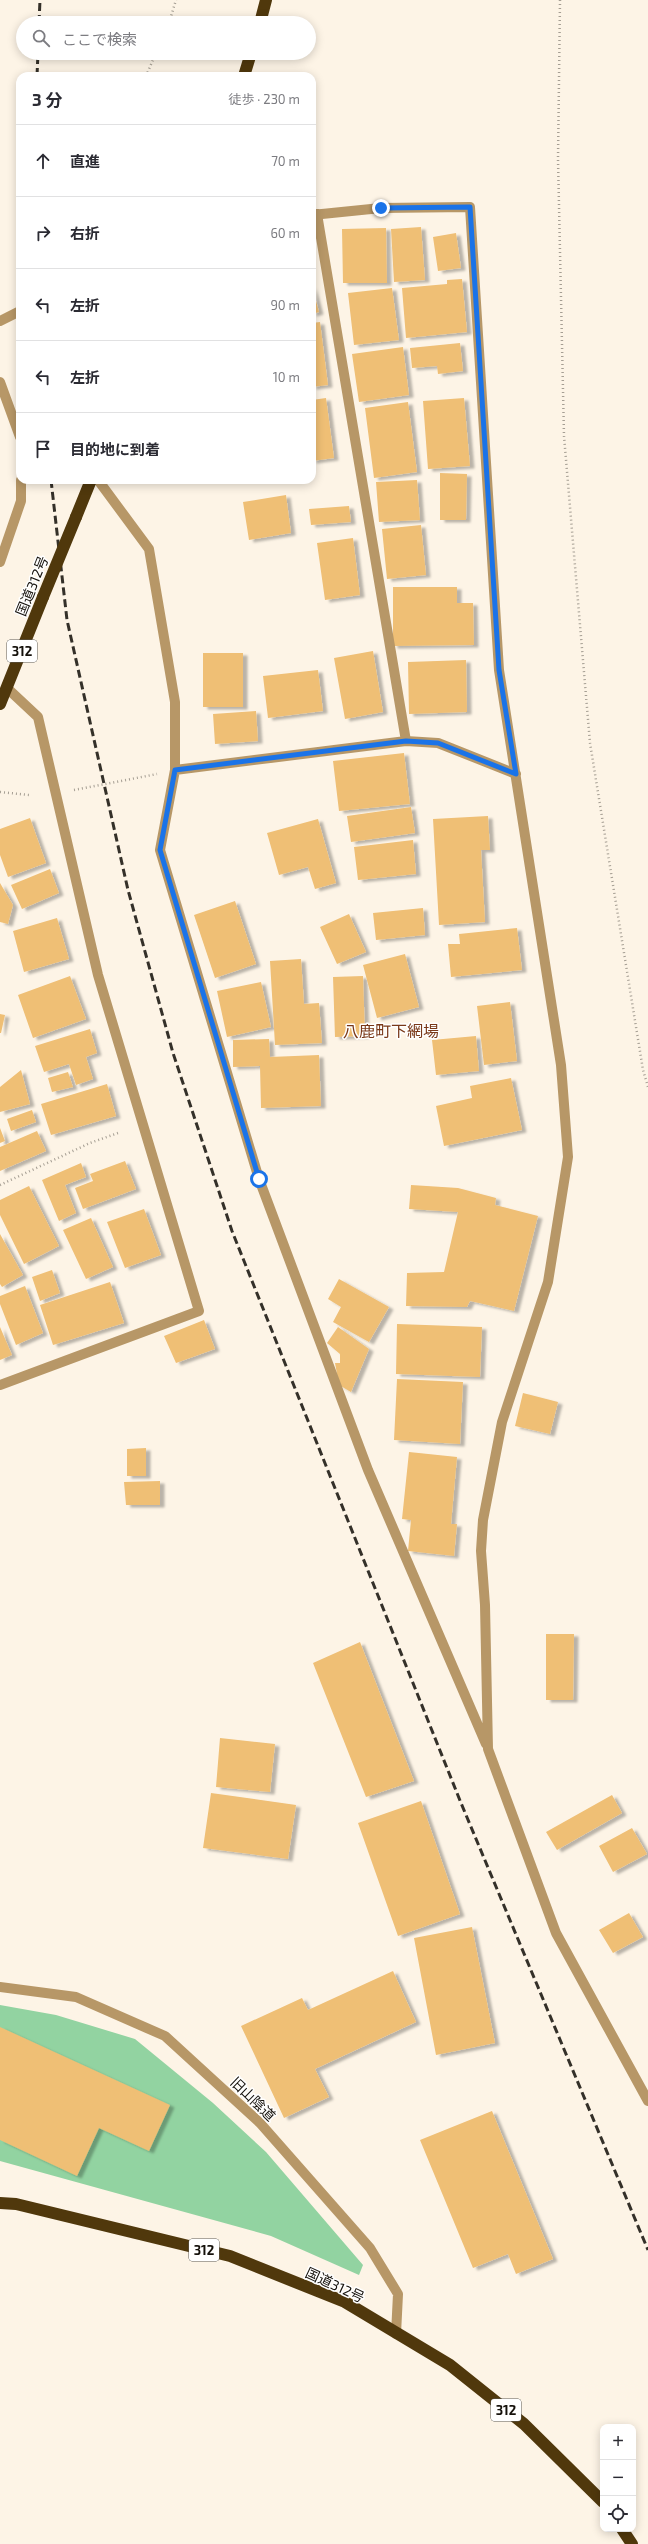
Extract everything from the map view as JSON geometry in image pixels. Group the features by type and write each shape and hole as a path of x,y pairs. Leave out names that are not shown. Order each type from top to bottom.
{"highway":[{"path":"262,16 266,0"},
{"path":"245,72 249,60"},
{"name":"国道312号","path":"0,704 89,484"},
{"name":"国道312号","path":"0,2203 16,2204 230,2256 344,2302 450,2365 524,2424 600,2499"},
{"path":"624,2532 632,2544"}],"street":[{"path":"316,215 381,208 470,207 499,670 561,1065 568,1157 548,1282 502,1422 483,1520 480,1551 485,1604 488,1749"},
{"path":"316,226 406,741"},
{"path":"0,321 16,313"},
{"path":"0,382 16,426"},
{"path":"0,562 21,501 21,484"},
{"path":"101,484 149,549 175,702 175,770 160,850 259,1179 368,1470 488,1749 556,1933 648,2101"},
{"path":"0,1385 199,1311 141,1124 98,975 38,717 7,688"},
{"path":"175,770 406,741 438,743 516,774"},
{"name":"旧山陰道","path":"0,1987 76,1997 165,2036 260,2124 370,2248 398,2294 396,2334"}],"path":[{"path":"171,16 176,0"},
{"path":"560,0 558,159 564,436 590,743 642,1062 648,1086"},
{"path":"148,72 153,60"},
{"path":"74,790 156,774"},
{"path":"0,1185 90,1143 141,1124"}],"green space":[{"path":"0,2005 56,2015 135,2039 213,2103 266,2152 363,2265 359,2275 271,2236 0,2161"}],"building":[{"path":"421,227 425,280 394,282 391,229"},
{"path":"386,228 387,283 343,283 342,229"},
{"path":"456,233 461,268 438,271 433,237"},
{"path":"462,279 467,332 406,338 402,288 447,284 447,280"},
{"path":"392,288 399,340 354,345 348,293"},
{"path":"316,301 319,312 316,313"},
{"path":"316,322 320,322 328,385 316,386"},
{"path":"460,343 463,371 438,374 437,366 412,368 410,348"},
{"path":"403,347 409,395 359,402 352,354"},
{"path":"326,398 334,458 316,460 316,399"},
{"path":"464,398 470,466 428,469 423,401"},
{"path":"408,402 417,472 374,478 365,408"},
{"path":"440,473 467,474 466,520 440,520"},
{"path":"417,480 420,520 379,522 376,482"},
{"path":"286,495 291,533 249,540 243,502"},
{"path":"349,506 351,522 311,525 309,509"},
{"path":"421,525 426,575 387,579 382,529"},
{"path":"353,538 360,595 325,600 317,543"},
{"path":"393,587 457,587 457,603 473,603 474,645 393,646"},
{"path":"373,651 383,712 345,719 334,658"},
{"path":"203,653 243,653 243,707 203,707"},
{"path":"466,660 467,712 409,714 408,662"},
{"path":"318,670 323,711 268,718 263,676"},
{"path":"256,711 258,741 215,744 213,714"},
{"path":"404,753 410,804 339,811 333,761"},
{"path":"411,807 415,833 351,842 347,816"},
{"path":"488,816 490,850 481,850 485,922 439,925 433,819"},
{"path":"30,818 46,863 8,877 0,855 0,829"},
{"path":"318,819 336,883 315,889 308,867 279,875 267,833"},
{"path":"413,840 416,874 358,880 354,847"},
{"path":"50,869 59,893 22,909 11,885"},
{"path":"0,883 13,905 8,924 0,922"},
{"path":"235,901 256,964 215,978 194,915"},
{"path":"423,908 425,935 376,940 373,913"},
{"path":"349,914 366,952 337,964 320,927"},
{"path":"57,918 69,959 24,972 13,931"},
{"path":"517,928 522,970 451,977 448,944 460,944 459,934"},
{"path":"405,954 419,1007 377,1018 363,965"},
{"path":"301,959 304,1004 319,1003 322,1043 275,1045 270,961"},
{"path":"70,976 86,1019 33,1038 18,995"},
{"path":"363,976 365,1036 335,1037 333,977"},
{"path":"261,982 271,1027 227,1037 217,991"},
{"path":"510,1002 517,1061 484,1065 477,1006"},
{"path":"0,1014 5,1015 1,1033 0,1033"},
{"path":"90,1029 97,1053 86,1057 93,1079 76,1085 69,1064 44,1072 35,1046"},
{"path":"476,1036 479,1071 436,1075 432,1040"},
{"path":"269,1039 270,1057 319,1055 321,1106 261,1108 260,1066 233,1067 233,1040"},
{"path":"21,1070 30,1104 0,1112 0,1087"},
{"path":"68,1072 73,1087 52,1092 48,1078"},
{"path":"511,1078 522,1130 444,1146 436,1106 472,1098 470,1086"},
{"path":"107,1084 116,1116 51,1135 41,1104"},
{"path":"32,1110 36,1122 11,1131 7,1119"},
{"path":"0,1128 5,1141 0,1143"},
{"path":"37,1131 46,1151 0,1171 0,1147"},
{"path":"125,1161 136,1189 83,1209 75,1188 93,1181 90,1174"},
{"path":"81,1163 86,1177 65,1185 76,1213 59,1221 42,1180"},
{"path":"411,1185 458,1188 496,1198 495,1205 538,1216 514,1311 470,1301 467,1307 406,1306 407,1273 444,1272 458,1212 409,1209"},
{"path":"29,1186 59,1246 24,1264 0,1215 0,1200"},
{"path":"144,1209 161,1255 125,1268 107,1222"},
{"path":"91,1218 113,1267 86,1279 63,1230"},
{"path":"0,1234 23,1275 2,1287 0,1284"},
{"path":"52,1270 60,1293 40,1301 32,1277"},
{"path":"339,1279 389,1307 369,1342 333,1322 341,1307 328,1299"},
{"path":"110,1282 124,1323 53,1345 40,1305"},
{"path":"25,1286 43,1333 16,1345 0,1304 0,1296"},
{"path":"204,1320 215,1349 176,1363 164,1336"},
{"path":"397,1324 482,1327 480,1377 396,1374"},
{"path":"0,1327 12,1355 0,1360"},
{"path":"338,1327 369,1349 351,1392 339,1385 335,1363 340,1363 340,1354 327,1343"},
{"path":"397,1379 463,1382 460,1444 394,1440"},
{"path":"523,1393 558,1402 550,1434 515,1426"},
{"path":"146,1448 146,1476 127,1476 127,1449"},
{"path":"409,1452 457,1457 451,1524 457,1524 454,1556 408,1551 411,1520 402,1519"},
{"path":"160,1481 160,1505 126,1505 124,1482"},
{"path":"546,1634 574,1634 573,1700 546,1700"},
{"path":"360,1642 414,1781 366,1797 313,1663"},
{"path":"220,1738 275,1744 270,1792 216,1787"},
{"path":"211,1793 296,1805 288,1859 203,1848"},
{"path":"612,1795 622,1813 557,1850 546,1832"},
{"path":"421,1801 460,1914 398,1936 358,1823"},
{"path":"632,1828 647,1854 613,1872 599,1846"},
{"path":"629,1913 643,1937 613,1953 599,1930"},
{"path":"472,1927 495,2043 436,2055 414,1938"},
{"path":"393,1971 416,2022 315,2069 329,2097 284,2118 241,2026 302,1998 308,2010"},
{"path":"0,2027 170,2105 149,2151 99,2128 77,2176 0,2140"},
{"path":"492,2111 553,2259 516,2274 508,2254 473,2268 420,2140"}],"railway":[{"path":"39,16 40,0"},
{"path":"37,72 38,60"},
{"path":"51,484 67,620 128,890 173,1053 232,1231 461,1803 648,2250"}],"district":[{"name":"八鹿町下網場","path":"391,1031"}],"route":[{"path":"259,1179 160,850 175,770 406,741 438,743 516,774 499,670 470,207 381,208"}]}
